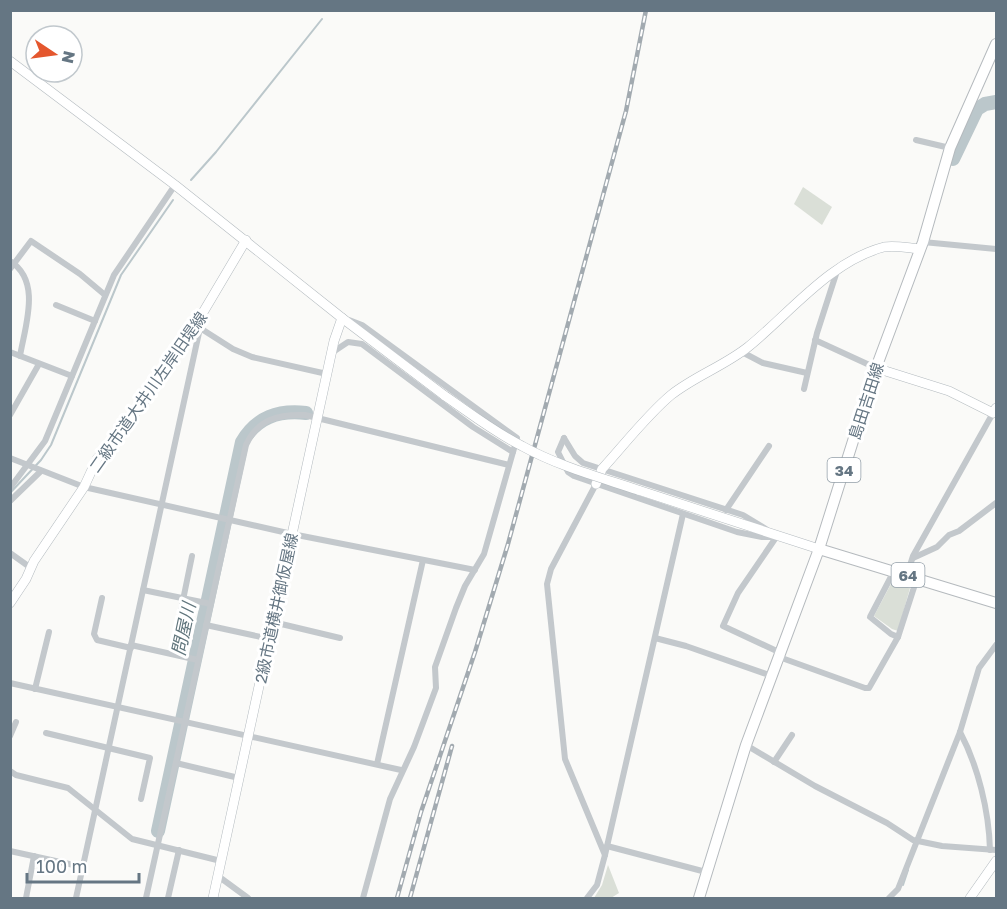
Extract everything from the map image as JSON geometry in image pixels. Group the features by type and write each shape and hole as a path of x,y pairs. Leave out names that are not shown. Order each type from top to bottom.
{"main road":[{"name":"島田吉田線","path":"699,898 746,745 819,549 876,368 921,245 950,148 996,44"},
{"name":"64","path":"819,549 996,603"}],"street":[{"path":"10,61 176,185 342,318 492,429 523,447 557,462 819,549"},
{"path":"916,140 950,148"},
{"path":"10,488 45,441 114,275 176,185"},
{"name":"二級市道大井川左岸旧堤線","path":"10,603 84,487 97,459 143,403 198,327 246,240"},
{"path":"20,356 29,291 24,274 12,264 31,241 80,274 105,295"},
{"path":"605,855 565,759 547,584 551,569 602,469 669,397 697,377 742,352 822,280 858,258 885,247 921,245 996,249"},
{"path":"804,389 815,340 837,271"},
{"path":"56,305 95,321"},
{"path":"342,318 362,325 517,438 484,554 456,608 435,667 436,688 414,747 401,770 390,799 363,898"},
{"name":"2級市道横井御仮屋線","path":"213,898 331,354 342,318"},
{"path":"76,898 198,327 233,349 252,357 327,374"},
{"path":"777,536 738,593 723,626 780,655 869,688 898,637 912,577 912,559 995,412 949,391 876,368 815,340"},
{"path":"331,354 348,342 362,345 473,427 513,452"},
{"path":"10,352 72,376"},
{"path":"742,352 763,363 807,373"},
{"path":"10,415 39,364"},
{"path":"146,898 246,445 256,428 277,417 287,415 318,418 509,465"},
{"path":"564,438 575,456 583,463 744,516 777,536 762,537 737,532 596,484 568,472 558,452 564,438"},
{"path":"726,510 769,446"},
{"path":"10,458 84,487 292,534 475,570"},
{"path":"10,501 40,470"},
{"path":"912,559 937,547 949,535 959,531 996,503"},
{"path":"587,898 597,885 605,855 682,514"},
{"path":"10,553 31,568"},
{"path":"172,654 192,556"},
{"path":"377,764 423,560"},
{"path":"894,571 870,617 898,637"},
{"path":"143,590 211,604"},
{"path":"102,598 94,634 97,640 198,660"},
{"path":"273,622 340,638"},
{"path":"206,625 270,639"},
{"path":"35,689 50,632"},
{"path":"655,638 686,646 772,676"},
{"path":"889,898 898,889 960,732 979,668 996,645"},
{"path":"10,683 401,770"},
{"path":"10,736 16,722"},
{"path":"746,745 916,841 942,846 993,850 978,782 960,732"},
{"path":"46,733 150,758 141,799"},
{"path":"774,762 792,735"},
{"path":"176,763 239,778"},
{"path":"10,771 15,775 68,788 132,839 221,861"},
{"path":"607,846 706,872"},
{"path":"168,898 179,850"},
{"path":"10,851 83,867"},
{"path":"26,898 34,856"},
{"path":"970,898 996,861"},
{"path":"218,876 248,898"}],"shaded area":[{"path":"803,187 832,207 822,225 794,204"},
{"path":"892,582 910,588 898,631 874,616"},
{"path":"608,865 619,893 611,898 594,898 602,885"}],"waterway":[{"path":"191,180 322,19"},
{"name":"問屋川","path":"953,159 977,109 985,104 996,102"},
{"path":"10,493 41,460 51,445 121,275 173,200"},
{"name":"問屋川","path":"158,831 242,442 254,426 269,417 286,413 306,413"},
{"path":"903,885 908,870"}],"railway":[{"path":"397,898 421,812 475,652 508,544 626,111 646,10"},
{"path":"410,898 452,746"}]}
